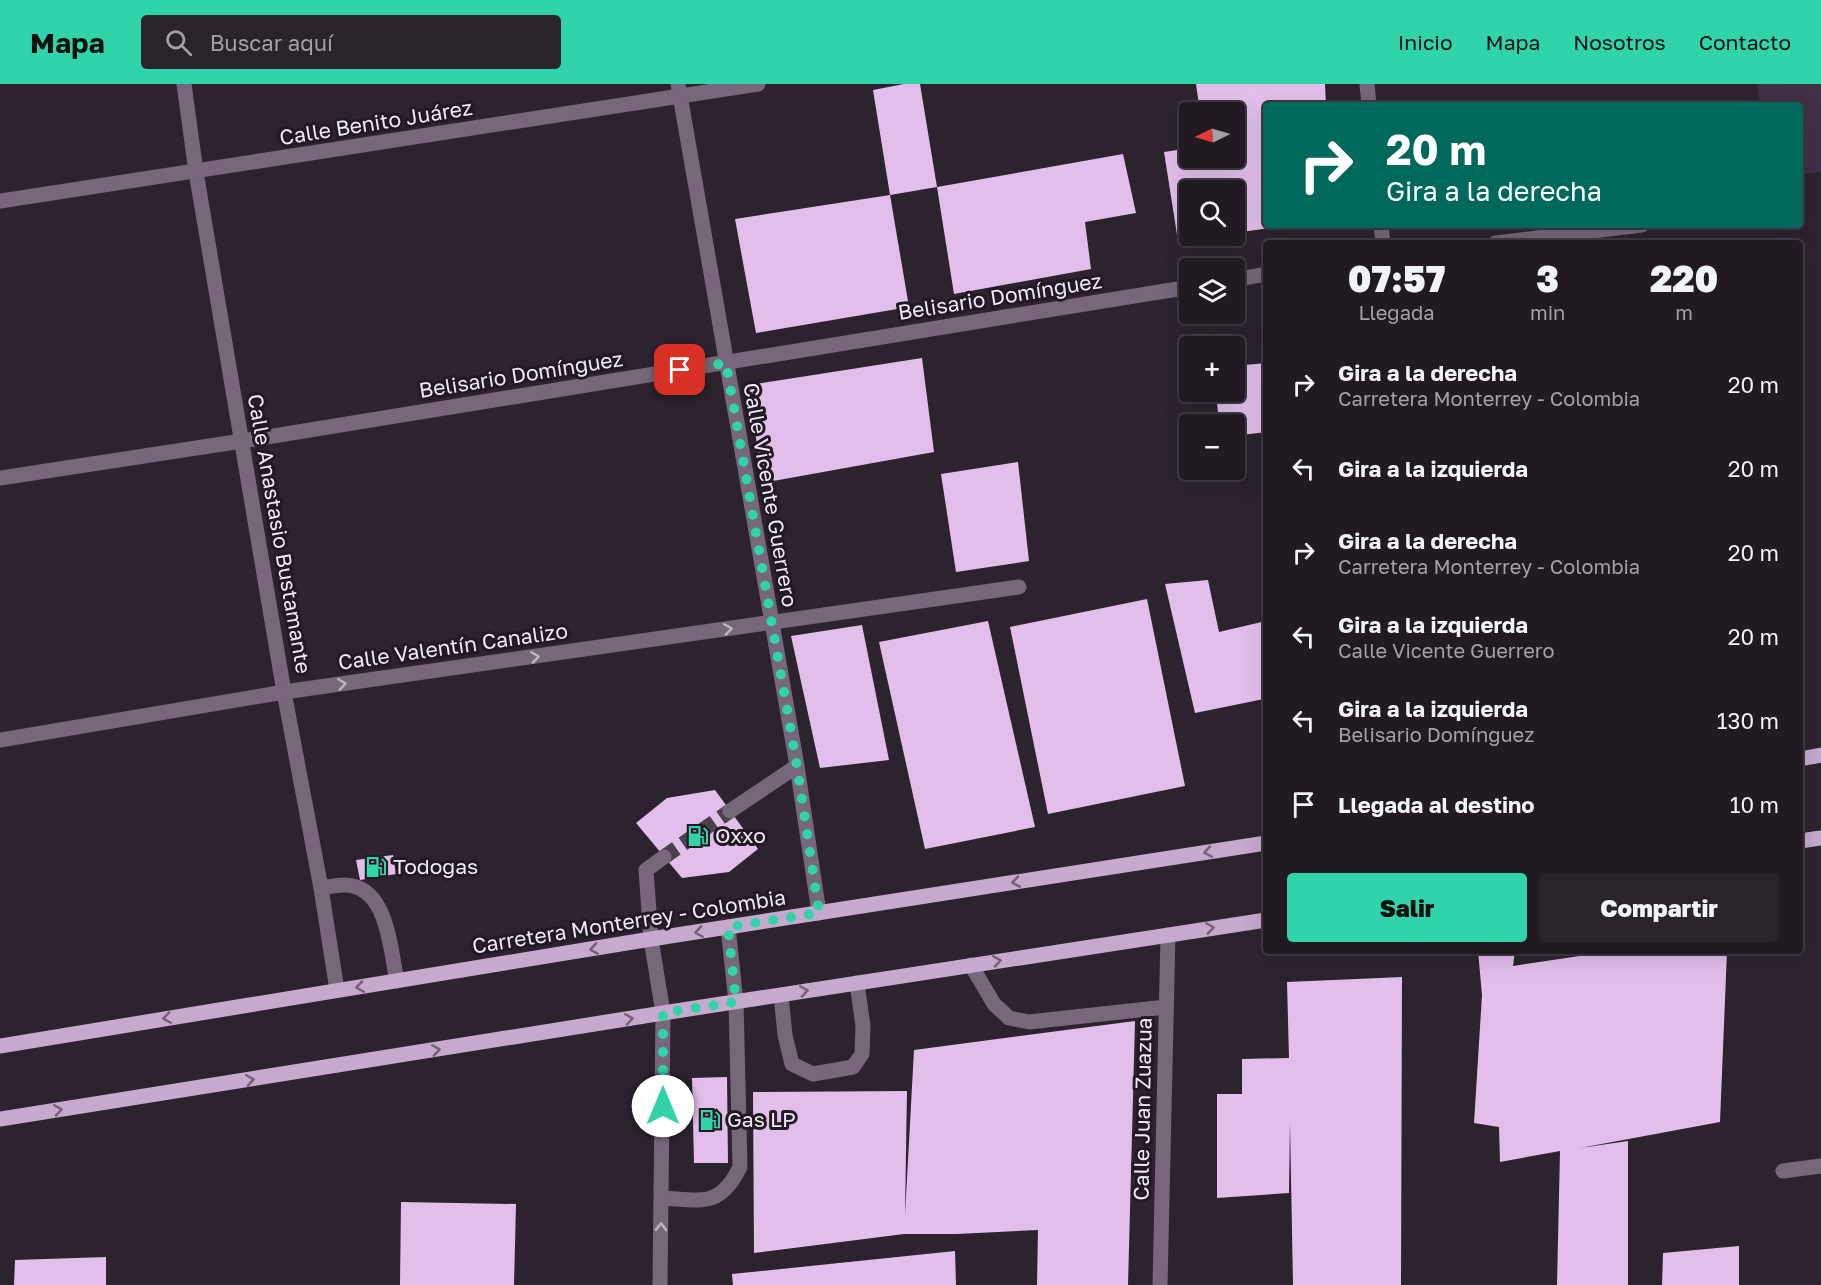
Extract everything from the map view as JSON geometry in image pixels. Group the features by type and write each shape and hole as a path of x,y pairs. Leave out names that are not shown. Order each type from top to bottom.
{"main road":[{"path":"1803,758 1821,755"},
{"path":"1803,841 1821,838"},
{"name":"Carretera Monterrey - Colombia","path":"0,1046 651,939 1263,843"},
{"path":"0,1119 1263,920"}],"street":[{"name":"Calle Anastasio Bustamante","path":"184,84 196,172 337,990"},
{"name":"Calle Benito Juárez","path":"0,201 196,172 679,90 758,84"},
{"path":"1367,84 1369,102"},
{"name":"Calle Vicente Guerrero","path":"679,90 797,766 819,913"},
{"path":"1520,240 1618,228"},
{"path":"1245,278 1263,275"},
{"name":"Belisario Domínguez","path":"0,478 242,441 1179,289"},
{"name":"Calle Valentín Canalizo","path":"0,740 284,692 1019,587"},
{"path":"730,811 797,766"},
{"path":"660,1285 663,1013 651,939 646,870 664,857"},
{"path":"321,888 345,885 355,887 374,897 381,908 397,981"},
{"path":"662,1198 707,1200 732,1183 740,1167 736,1002 728,927"},
{"name":"Calle Juan Zuazua","path":"1160,1285 1168,935"},
{"path":"970,965 994,1004 1009,1018 1029,1022 1166,1007"},
{"path":"781,995 785,1035 792,1064 813,1074 853,1067 862,1054 863,1026 857,983"},
{"path":"1783,1171 1821,1166"}],"shaded area":[{"path":"1757,84 1821,84 1821,172 1803,174 1803,102 1759,102"}],"building":[{"path":"904,84 920,84 937,187 890,195 873,90"},
{"path":"1196,84 1325,84 1326,102 1263,102 1263,228 1270,228 1245,231 1245,180 1179,180 1178,241 1164,152 1179,150 1179,168 1245,168 1245,102 1199,102"},
{"path":"1123,154 1136,213 1085,222 1091,269 954,294 937,187"},
{"path":"890,195 909,307 756,333 735,219"},
{"path":"922,358 934,452 762,483 749,385"},
{"path":"1263,363 1263,432 1245,435 1245,414 1218,414 1217,402 1245,402 1245,365"},
{"path":"1018,462 1029,561 956,572 941,474"},
{"path":"1208,580 1219,632 1263,622 1263,699 1195,713 1165,584"},
{"path":"1147,599 1185,786 1048,814 1010,627"},
{"path":"988,621 1035,827 925,849 879,642"},
{"path":"862,625 889,760 820,768 791,636"},
{"name":"Oxxo","path":"715,790 758,849 729,872 682,878 636,823 667,798"},
{"name":"Todogas","path":"393,855 396,874 360,880 356,860"},
{"path":"1478,954 1515,954 1513,966 1593,954 1727,954 1720,1122 1580,1148 1628,1141 1628,1285 1557,1285 1560,1151 1500,1162 1499,1127 1474,1123 1482,995"},
{"path":"1402,977 1401,1285 1293,1285 1290,1122 1289,1193 1217,1198 1217,1094 1242,1094 1242,1059 1289,1058 1287,982"},
{"path":"1135,1021 1128,1285 1037,1285 1038,1230 904,1234 754,1253 753,1092 907,1091 905,1215 914,1050"},
{"name":"Gas LP","path":"727,1077 728,1163 694,1163 692,1078"},
{"path":"401,1202 516,1204 514,1285 400,1285"},
{"path":"1739,1246 1739,1285 1662,1285 1663,1253"},
{"path":"955,1251 956,1285 733,1285 732,1274"},
{"path":"106,1257 106,1285 14,1285 15,1260"}],"tunnel":[{"path":"664,857 730,811"}],"place":[{"name":"Oxxo","path":"698,836"},
{"name":"Todogas","path":"376,867"},
{"name":"Gas LP","path":"710,1120"}],"route":[{"path":"663,1106 663,1013 736,1002 728,927 819,913 797,766 726,363 680,370"}]}
